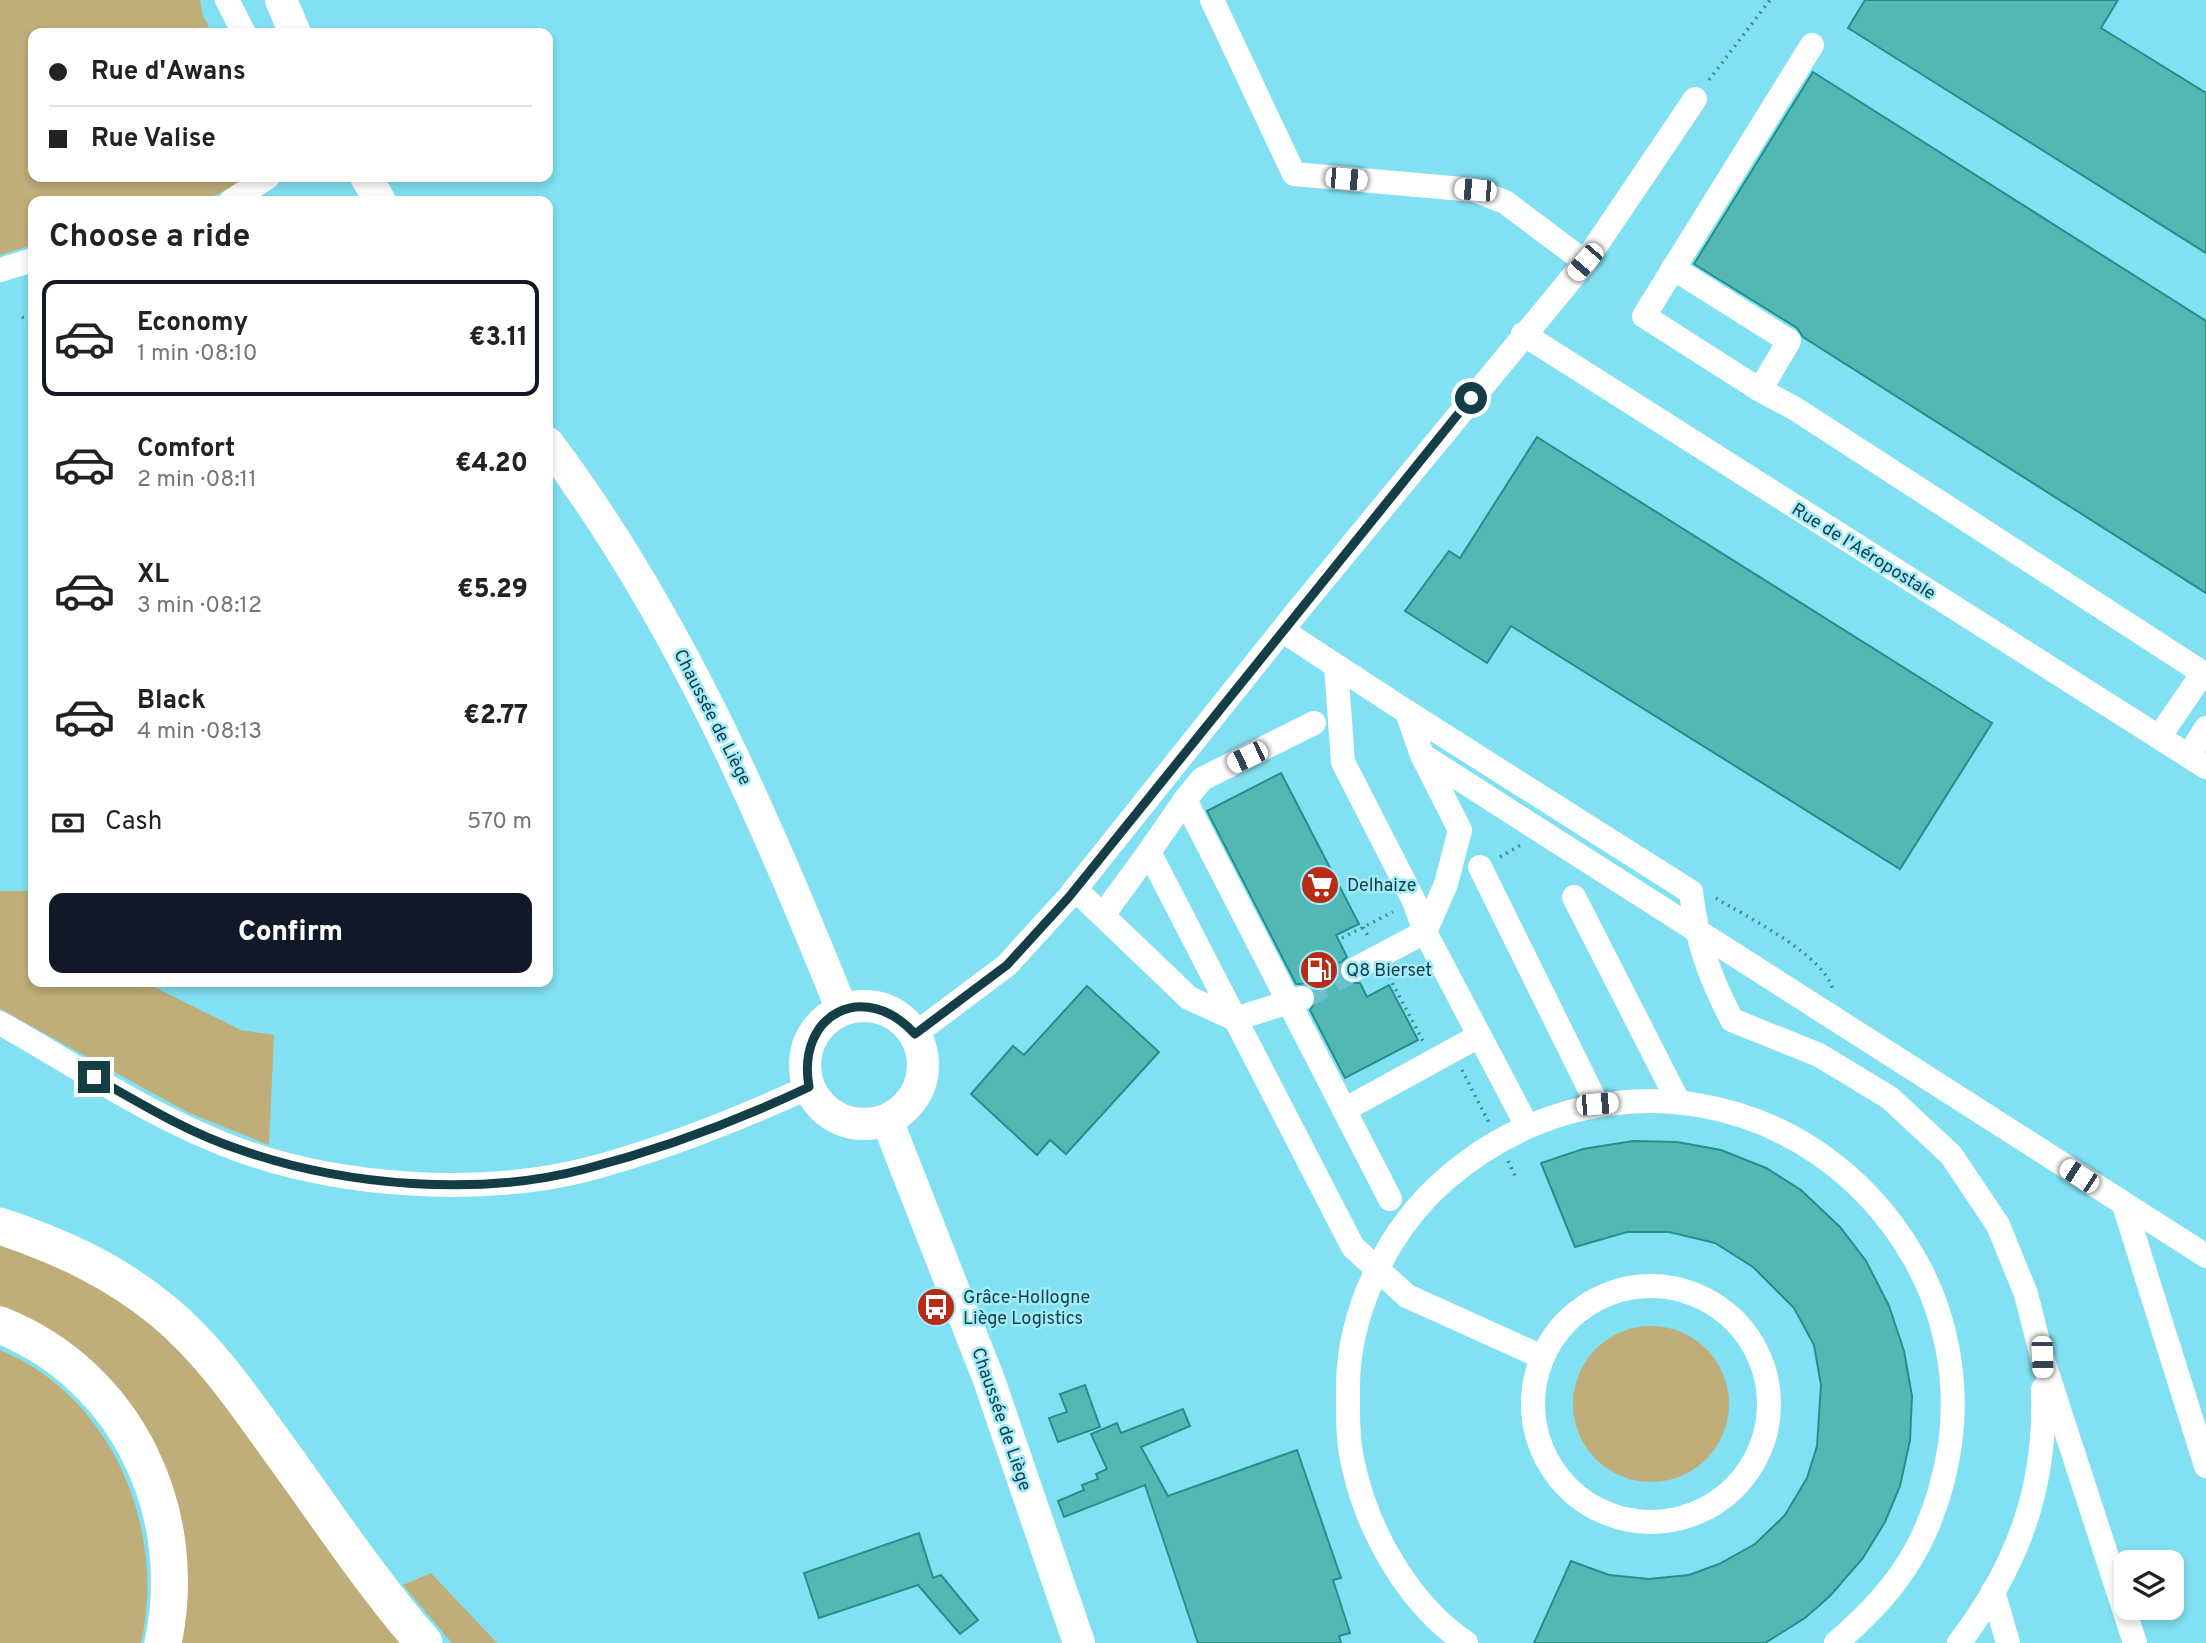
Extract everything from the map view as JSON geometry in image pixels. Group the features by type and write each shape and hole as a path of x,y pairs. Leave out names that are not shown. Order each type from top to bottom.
{"highway":[{"path":"0,1226 56,1244 92,1263 137,1291 186,1332 240,1394 424,1643"},
{"path":"0,1325 22,1334 65,1362 96,1389 126,1430 154,1482 166,1522 171,1567 163,1643"}],"main road":[{"path":"281,0 293,28"},
{"name":"Chaussée de Liège","path":"553,450 642,584 704,694 802,906 842,1010"},
{"path":"862,1006 883,1009 901,1019 915,1034 922,1054 923,1074 917,1093 904,1109 887,1120 869,1125 850,1123 832,1116 818,1103 809,1087 805,1064 810,1041 823,1022 842,1010 862,1006"},
{"name":"Chaussée de Liège","path":"887,1120 985,1368 1079,1643"}],"street":[{"path":"227,0 241,28"},
{"path":"1212,0 1294,174 1475,190 1505,202 1585,262"},
{"path":"1812,44 1644,316 1760,390 1794,408 2203,673 2159,737"},
{"path":"915,1034 1007,965 1075,889 1523,334 1585,262 1695,99"},
{"path":"240,196 264,182"},
{"path":"0,270 28,262"},
{"path":"1673,268 1789,341 1760,390"},
{"name":"Rue de l'Aéropostale","path":"1523,334 2198,761"},
{"path":"1283,631 1691,892 1698,938 1708,973 1732,1020 1819,1055 1890,1098 1951,1155 1998,1225 2026,1294 2042,1357 2135,1643"},
{"path":"1336,667 1343,762 1414,901 1425,932 1527,1126"},
{"path":"1353,970 1425,932 1446,884 1461,830 1422,755 1407,712"},
{"path":"1103,915 1202,779 1314,723"},
{"path":"2198,761 2206,728"},
{"path":"1422,755 1698,938 2206,1256"},
{"path":"1438,785 1698,938"},
{"path":"1185,800 1296,1001 1344,1110 1390,1199"},
{"path":"1149,852 1353,1247 1407,1296 1542,1357"},
{"path":"1480,867 1597,1104"},
{"path":"1075,889 1189,998 1235,1019 1296,1001"},
{"path":"1574,897 1678,1101"},
{"path":"0,1023 152,1111 239,1150 323,1173 425,1184 508,1181 583,1170 758,1111 809,1087"},
{"path":"1344,1110 1479,1037"},
{"path":"1466,1643 1422,1603 1391,1561 1369,1515 1353,1467 1348,1414 1348,1366 1377,1269 1427,1195 1497,1140 1527,1126 1597,1104 1642,1100 1678,1101 1744,1115 1790,1133 1871,1194 1901,1235 1927,1279 1944,1327 1953,1377 1952,1426 1944,1478 1929,1525 1904,1570 1874,1609 1836,1643"},
{"path":"2124,1205 2206,1466"},
{"path":"1650,1285 1690,1292 1725,1311 1751,1339 1766,1374 1769,1398 1770,1411 1762,1448 1743,1480 1714,1504 1680,1519 1643,1522 1606,1514 1574,1494 1548,1462 1534,1424 1535,1383 1542,1357 1574,1314 1609,1293 1650,1285"},
{"path":"1959,1643 1981,1615 2014,1550 2036,1493 2045,1431 2042,1357"},
{"path":"1993,1591 2008,1643"}],"path":[{"path":"1695,99 1757,13 1770,0"},
{"path":"22,317 28,320"},
{"path":"1709,893 1814,960 1831,981 1834,1001"}],"shaded area":[{"path":"0,0 200,0 203,16 209,26 205,28 28,28 28,182 241,182 212,196 28,196 28,247 0,255"},
{"path":"0,891 28,891 28,987 154,987 241,1030 274,1035 269,1145 189,1113 0,1009"},
{"path":"0,1239 163,1319 413,1643 178,1643 173,1497 0,1309"},
{"path":"1651,1326 1681,1332 1706,1349 1723,1374 1729,1404 1723,1434 1706,1459 1681,1476 1651,1482 1621,1476 1596,1459 1579,1434 1573,1404 1579,1374 1596,1349 1621,1332"},
{"path":"0,1350 39,1371 73,1399 101,1433 122,1471 137,1512 146,1556 147,1600 141,1643 0,1643"},
{"path":"431,1573 497,1643 452,1643 403,1585"}],"building":[{"path":"1865,0 2118,0 2101,28 2206,93 2206,253 1848,28"},
{"path":"1813,72 2206,321 2206,593 1803,337 1797,328 1694,264"},
{"path":"1537,437 1992,723 1900,869 1511,626 1487,663 1405,611 1449,551 1460,558"},
{"path":"1281,773 1359,924 1336,935 1347,957 1340,963 1340,976 1346,983 1360,983 1367,997 1389,985 1418,1040 1345,1078 1310,1010 1316,1002 1316,993 1306,984 1296,984 1207,811"},
{"path":"1087,986 1159,1052 1066,1154 1050,1140 1037,1155 971,1094 1013,1046 1024,1055"},
{"path":"1633,1141 1677,1142 1721,1150 1766,1168 1801,1190 1840,1227 1866,1261 1889,1306 1904,1351 1912,1396 1910,1440 1900,1486 1885,1522 1863,1558 1830,1596 1805,1618 1765,1643 1534,1643 1571,1561 1609,1575 1649,1579 1689,1575 1719,1564 1755,1544 1785,1515 1807,1478 1817,1446 1821,1385 1814,1345 1794,1308 1753,1267 1715,1243 1669,1232 1627,1232 1575,1247 1541,1163 1583,1149"},
{"path":"1085,1385 1100,1427 1058,1442 1049,1418 1067,1412 1060,1394"},
{"path":"1183,1409 1190,1426 1141,1447 1168,1496 1297,1450 1341,1578 1333,1580 1350,1633 1339,1636 1341,1643 1198,1643 1145,1485 1064,1517 1058,1501 1084,1490 1082,1485 1098,1479 1096,1474 1107,1469 1091,1434 1117,1423 1121,1433"},
{"path":"919,1533 933,1578 941,1575 978,1620 960,1634 918,1585 819,1618 804,1573"}],"tunnel":[{"path":"1302,998 1353,970"}],"place":[{"name":"Delhaize","path":"1320,885"},
{"name":"Q8 Bierset","path":"1319,970"},
{"name":"Grâce-Hollogne Liège Logistics","path":"936,1307"}],"route":[{"path":"94,1077 152,1111 239,1150 323,1173 425,1184 508,1181 583,1170 674,1142 758,1111 809,1087 805,1064 810,1041 823,1022 842,1010 862,1006 883,1009 901,1019 915,1034 1007,965 1069,897 1471,398"}]}
